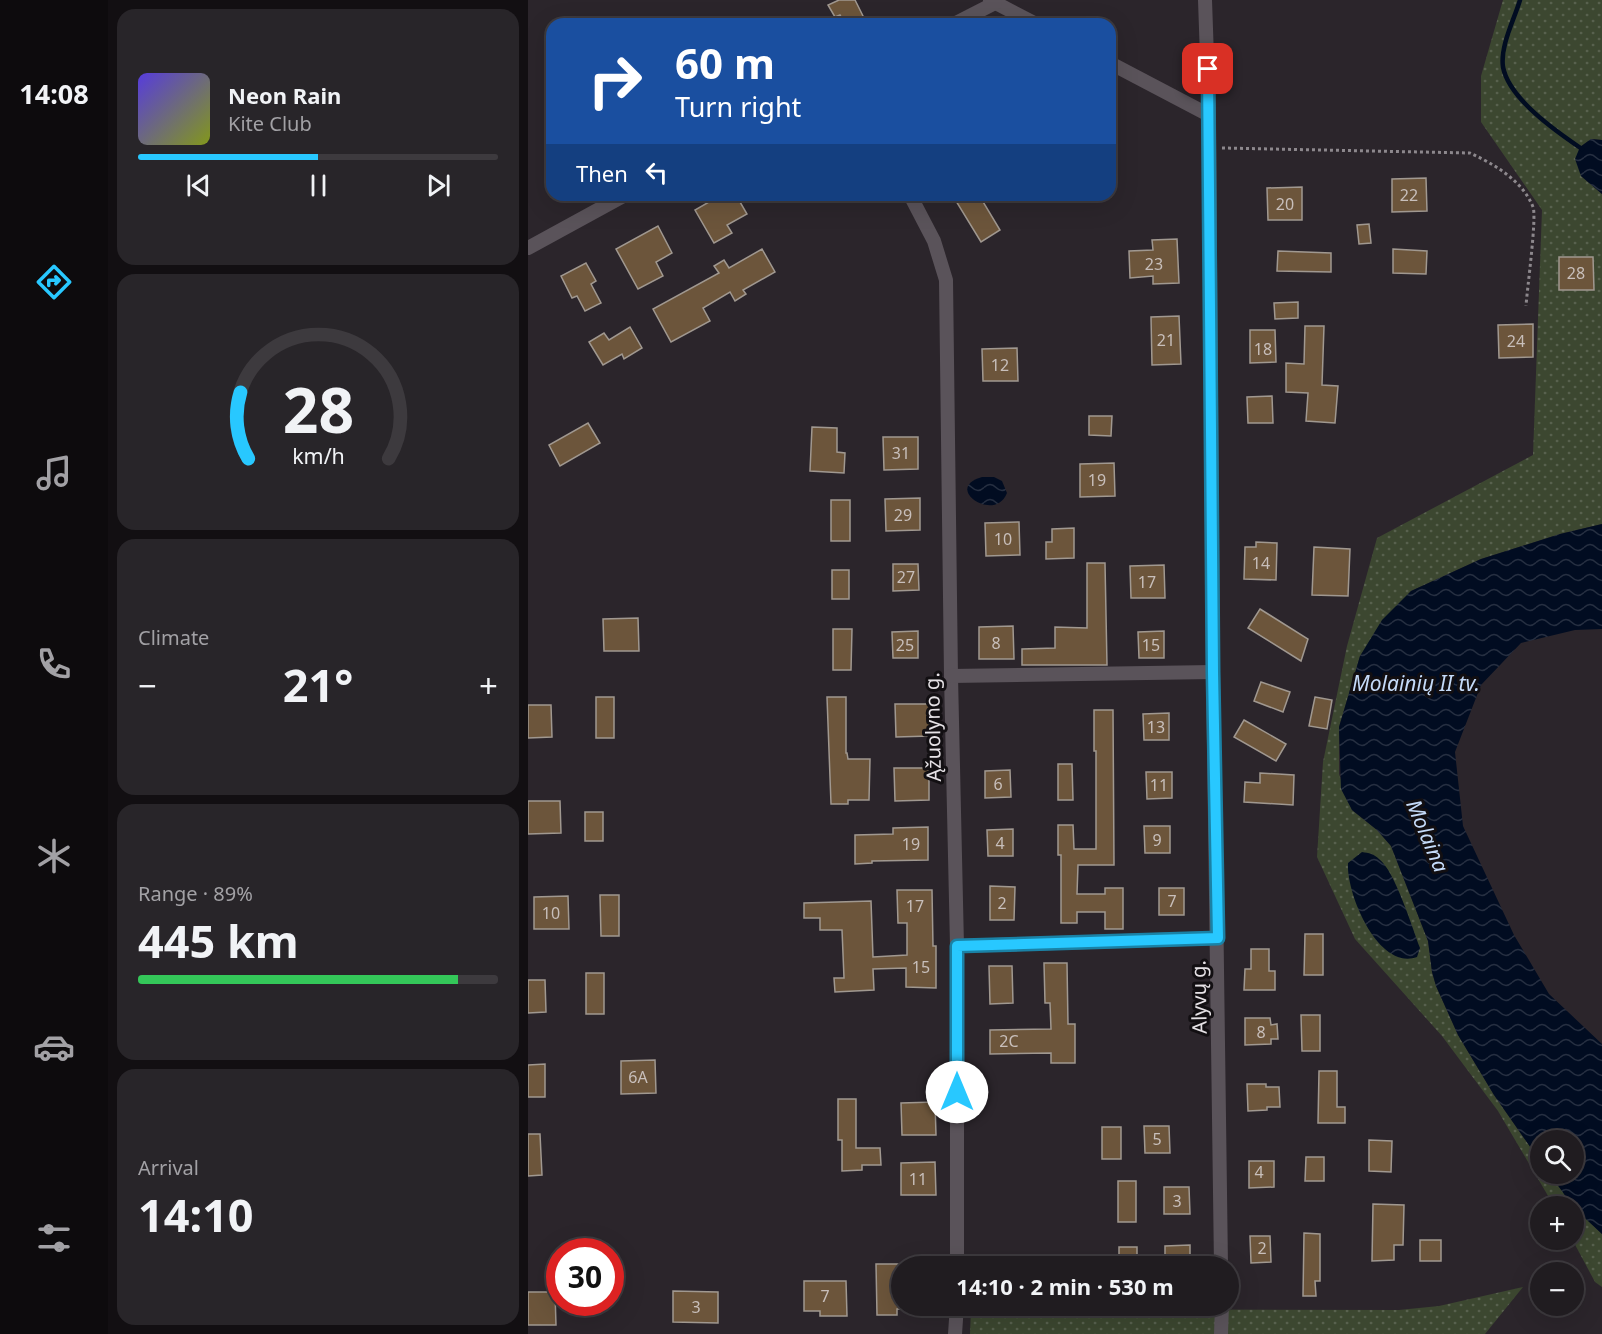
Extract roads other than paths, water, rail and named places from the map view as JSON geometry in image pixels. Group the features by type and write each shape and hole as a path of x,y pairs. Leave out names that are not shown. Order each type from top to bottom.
{"street":[{"name":"Alyvų g.","path":"1205,0 1209,115 1213,672 1221,1256"},
{"path":"964,18 993,1 1025,18"},
{"path":"1116,66 1209,115"},
{"path":"528,248 614,201"},
{"name":"Ąžuolyno g.","path":"913,201 934,241 946,280 957,946 957,1256"},
{"path":"951,676 1213,672"},
{"path":"957,946 1218,938"},
{"path":"955,1334 956,1316"},
{"path":"1221,1334 1222,1316"}],"water":[{"path":"1591,139 1602,140 1602,194 1581,176 1575,159 1580,147"},
{"path":"982,477 994,477 1002,481 1007,493 1001,502 992,505 983,504 975,501 969,495 967,488 971,482"},
{"name":"Molainių II tv.","path":"1602,524 1602,629 1575,630 1521,643 1481,685 1455,752 1463,826 1514,935 1549,994 1602,1044 1602,1234 1584,1217 1584,1196 1565,1196 1557,1184 1584,1184 1584,1130 1530,1130 1530,1147 1494,1095 1458,1035 1436,986 1428,941 1391,846 1377,830 1352,810 1341,789 1339,727 1360,656 1382,620 1411,591 1481,559 1560,534"},
{"path":"1362,852 1377,857 1391,875 1420,948 1417,957 1403,958 1389,952 1367,926 1352,892 1348,863"}],"waterway":[{"path":"1520,0 1504,50 1503,67 1507,79 1514,91 1535,114 1582,149"}],"water label":[{"name":"Molaina","path":"1427,836"}]}
